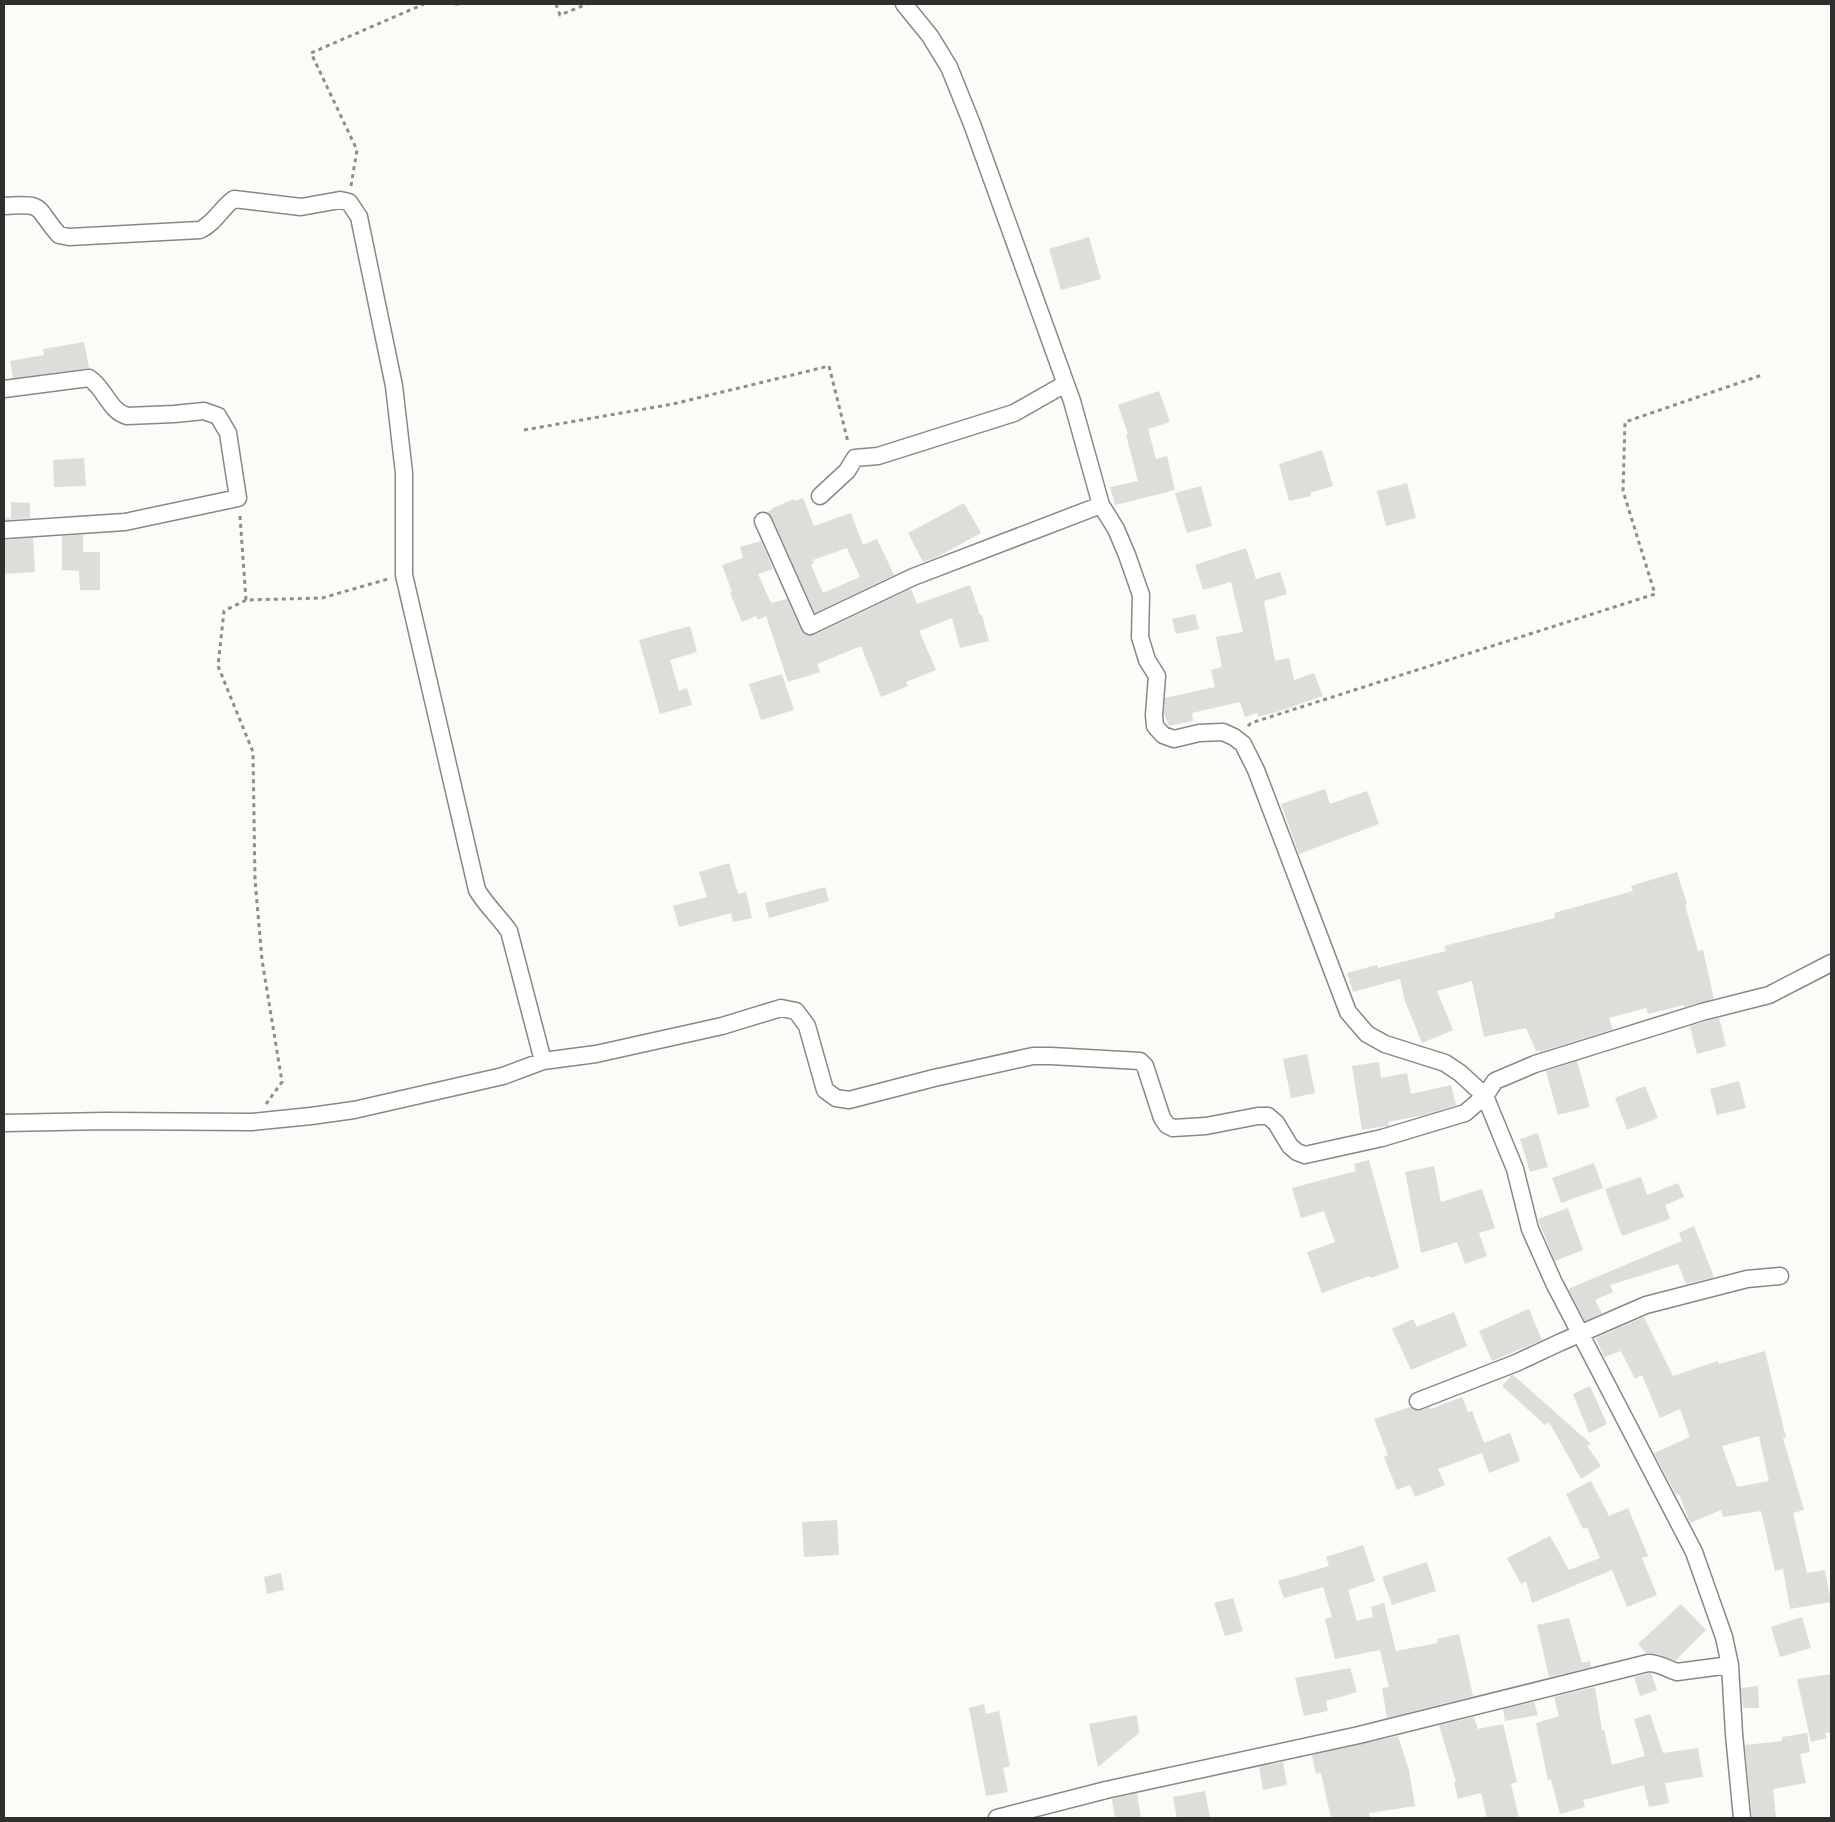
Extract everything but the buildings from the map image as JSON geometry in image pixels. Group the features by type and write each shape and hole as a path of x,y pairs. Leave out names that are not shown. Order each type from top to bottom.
{"street":[{"path":"904,4 930,36 949,67 972,124 1065,384 1101,505 1116,529 1128,555 1141,595 1140,637 1147,660 1157,676 1155,726 1163,735 1174,739 1223,732 1243,744 1256,770 1348,1012 1367,1034 1385,1044 1444,1063 1460,1073 1485,1096 1515,1168 1530,1229 1554,1283 1694,1552 1724,1636 1730,1665 1742,1818"},
{"path":"4,206 35,206 41,210 59,235 69,237 200,230 213,221 228,203 234,199 301,207 340,200 349,202 358,217 394,386 404,472 404,575 477,890 510,931 543,1061"},
{"path":"4,389 89,378 96,382 114,408 127,416 204,412 218,416 228,434 238,498 125,522 4,530"},
{"path":"820,496 847,471 855,458 878,456 1014,413 1065,384"},
{"path":"763,521 810,626 913,577 1101,505"},
{"path":"4,1122 252,1122 354,1110 503,1076 543,1061 596,1054 722,1026 781,1008 796,1011 806,1026 825,1090 836,1098 849,1100 934,1078 1033,1056 1140,1061 1146,1066 1162,1118 1167,1125 1173,1128 1206,1126 1258,1116 1268,1116 1276,1123 1290,1146 1297,1152 1305,1155 1382,1138 1465,1113 1485,1096 1495,1081 1535,1064 1702,1012 1770,995 1831,963"},
{"path":"1418,1401 1516,1363 1646,1305 1747,1279 1780,1276"},
{"path":"997,1818 1106,1790 1359,1734 1648,1662 1658,1663 1669,1670 1677,1672 1730,1665"}],"path":[{"path":"349,202 357,150 311,53 424,4"},
{"path":"454,4 460,4"},
{"path":"556,4 560,15 588,4"},
{"path":"524,430 673,404 829,366 846,437 855,458"},
{"path":"1234,737 1251,723 1655,594 1624,491 1625,422 1762,375"},
{"path":"238,498 246,600"},
{"path":"252,1122 282,1082 262,960 256,880 253,752 218,666 224,611 246,600 322,598 404,575"}]}
